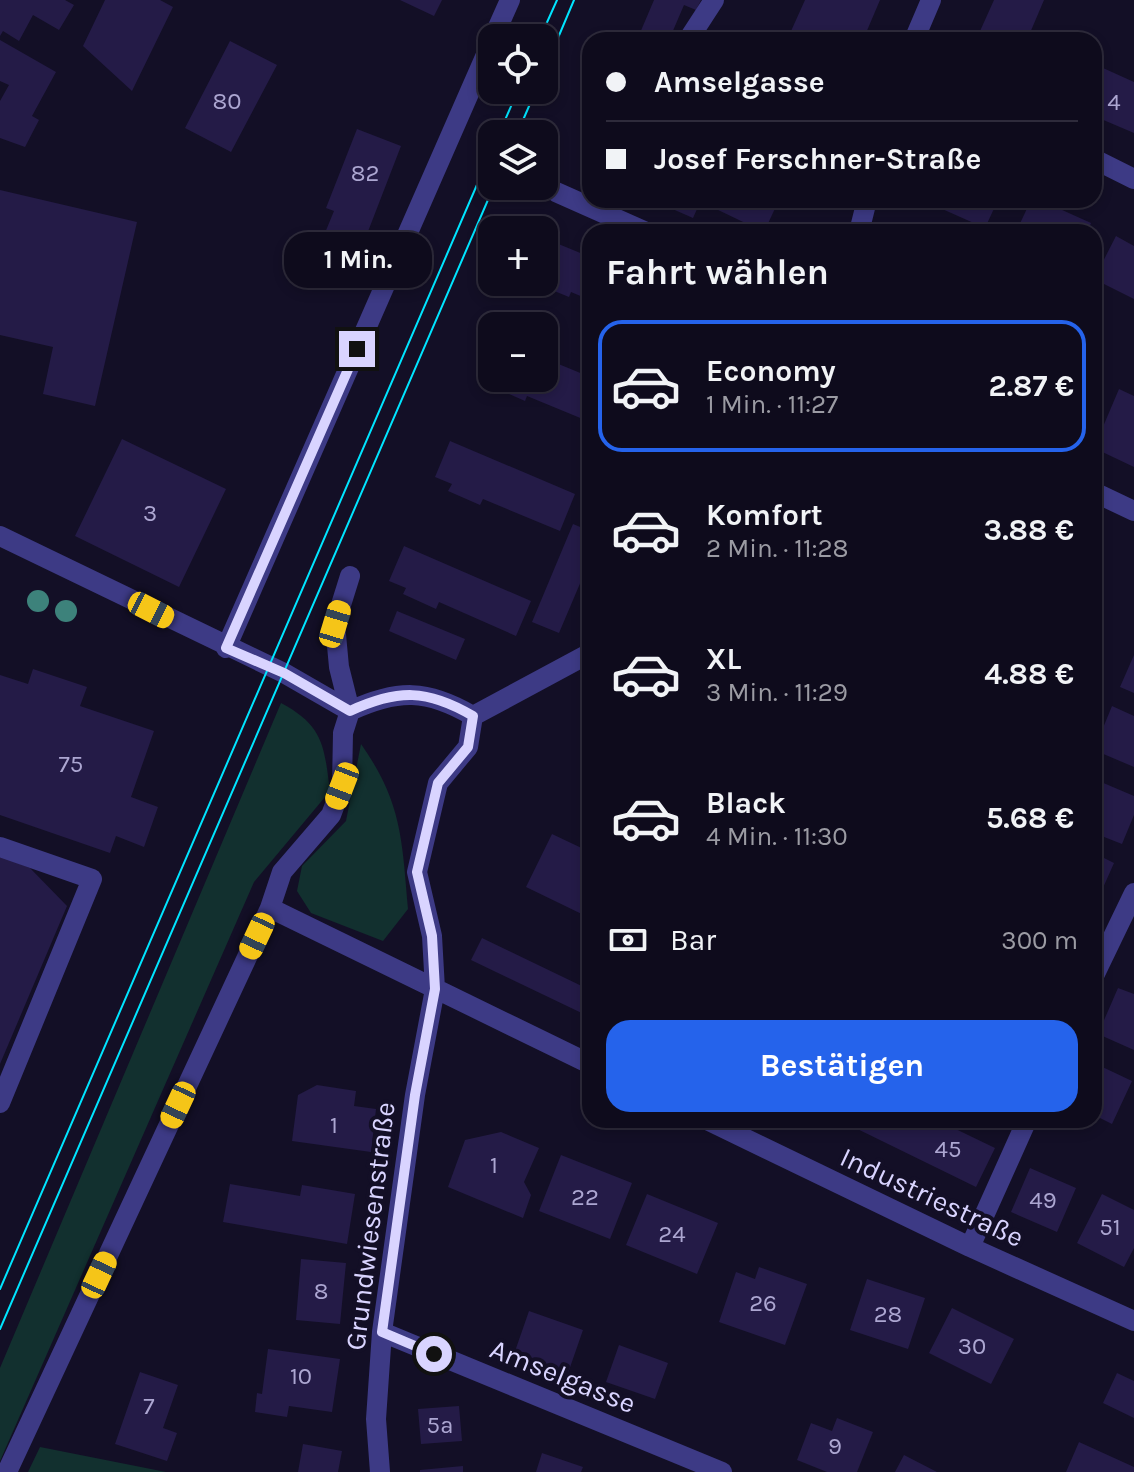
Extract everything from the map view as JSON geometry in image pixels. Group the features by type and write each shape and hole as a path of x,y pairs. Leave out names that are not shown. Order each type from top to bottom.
{"street":[{"path":"500,24 510,0"},
{"path":"693,32 714,0"},
{"path":"917,32 931,0"},
{"path":"226,648 478,74"},
{"path":"1102,163 1134,179"},
{"path":"558,193 582,199"},
{"path":"613,208 635,224"},
{"path":"1102,496 1134,511"},
{"path":"0,536 226,648 284,673 350,711"},
{"path":"7,1472 270,908 282,872 331,815 342,786 343,733 350,711 339,667 335,624 350,576"},
{"path":"473,716 582,657"},
{"path":"350,711 384,696 441,697 473,716"},
{"path":"435,989 432,936 417,872 438,783 468,747 473,716"},
{"path":"0,847 92,879 0,1103"},
{"path":"1102,961 1131,906"},
{"path":"270,908 582,1060"},
{"name":"Grundwiesenstraße","path":"380,1472 376,1419 382,1332 415,1095 435,989"},
{"name":"Industriestraße","path":"724,1128 970,1247 1134,1321"},
{"path":"970,1247 1023,1128"},
{"name":"Amselgasse","path":"382,1332 722,1472"}],"green space":[{"path":"281,703 314,729 323,749 330,791 254,882 0,1461 0,1368"},
{"path":"361,744 375,765 392,804 404,862 408,909 383,941 311,913 297,891 302,866 346,821"},
{"path":"40,1447 166,1472 28,1472"}],"building":[{"path":"0,0 65,0 74,5 59,30 33,15 19,41 3,31 0,36"},
{"path":"105,0 160,0 173,7 132,91 83,46"},
{"path":"400,0 442,0 434,16"},
{"path":"654,0 701,0 696,10 684,5 672,32 640,32"},
{"path":"805,0 880,0 866,32 791,32"},
{"path":"994,0 1044,0 1030,32 980,32"},
{"path":"0,40 56,72 32,116 39,120 25,147 0,138 0,101 9,85 0,81"},
{"path":"230,41 277,65 231,152 185,128"},
{"path":"1103,68 1134,82 1134,133 1102,119"},
{"path":"357,129 401,146 357,260 320,245 334,211 326,208"},
{"path":"0,190 137,222 95,406 43,394 53,347 0,335"},
{"path":"670,208 697,208 693,218"},
{"path":"714,208 775,208 768,224 747,224"},
{"path":"940,208 994,208 987,224 976,224"},
{"path":"1027,208 1058,208 1091,223 1091,224 1020,224"},
{"path":"1116,236 1134,246 1134,299 1102,283 1102,263"},
{"path":"558,244 582,254 582,297 571,292 569,297 558,293"},
{"path":"558,364 582,374 582,419 527,396 525,401 504,392 558,392"},
{"path":"1119,389 1134,396 1134,467 1102,452 1102,429"},
{"path":"122,439 226,489 179,587 75,536"},
{"path":"450,441 575,494 560,531 483,499 480,505 448,491 452,484 435,477"},
{"path":"573,524 582,528 582,579 559,633 532,622"},
{"path":"404,546 531,601 516,636 439,602 436,609 403,594 406,588 389,581"},
{"path":"397,611 465,639 456,660 389,631"},
{"path":"1134,655 1134,693 1120,687"},
{"path":"33,669 87,687 80,706 154,731 131,797 158,807 144,847 116,836 110,853 0,815 0,675 28,684"},
{"path":"1112,706 1134,716 1134,767 1102,753 1102,730"},
{"path":"1102,782 1134,796 1134,815 1122,844 1102,836"},
{"path":"552,834 582,848 582,914 526,887"},
{"path":"0,856 30,868 67,906 0,1064"},
{"path":"1102,857 1114,863 1102,890"},
{"path":"482,938 582,986 582,1013 471,960"},
{"path":"1118,988 1134,994 1134,1050 1102,1036 1102,1025"},
{"path":"1102,1067 1132,1081 1112,1124 1102,1119"},
{"path":"317,1085 356,1091 354,1106 376,1109 371,1152 292,1141 298,1095"},
{"path":"855,1128 954,1128 995,1148 976,1187"},
{"path":"501,1132 539,1148 524,1182 531,1195 523,1218 448,1187 465,1140"},
{"path":"561,1155 632,1183 610,1239 539,1211"},
{"path":"1030,1168 1076,1188 1057,1232 1011,1212"},
{"path":"230,1184 300,1196 302,1185 355,1194 347,1244 223,1222"},
{"path":"647,1194 718,1223 697,1274 626,1245"},
{"path":"1102,1194 1134,1210 1134,1248 1124,1267 1077,1243"},
{"path":"301,1259 346,1263 340,1324 296,1320"},
{"path":"759,1267 807,1284 785,1345 719,1322 736,1272 755,1279"},
{"path":"867,1279 925,1298 908,1349 850,1330"},
{"path":"952,1308 1014,1339 991,1384 929,1353"},
{"path":"529,1311 583,1330 567,1376 513,1357"},
{"path":"619,1345 668,1363 655,1399 606,1382"},
{"path":"268,1349 340,1359 332,1412 289,1406 287,1417 255,1412 257,1393 262,1394"},
{"path":"140,1372 178,1385 163,1428 177,1433 167,1461 115,1444"},
{"path":"1117,1373 1134,1381 1134,1418 1103,1403"},
{"path":"459,1406 462,1441 421,1444 418,1409"},
{"path":"837,1418 873,1432 857,1472 827,1472 797,1460 811,1423 832,1431"},
{"path":"1079,1442 1134,1467 1134,1472 1066,1472"},
{"path":"303,1444 342,1451 338,1472 298,1472"},
{"path":"542,1453 583,1467 581,1472 536,1472"},
{"path":"904,1455 937,1472 895,1472"},
{"path":"463,1466 463,1472 420,1472 420,1470"}],"tram line":[{"path":"546,24 557,0"},
{"path":"558,38 574,0"},
{"path":"505,120 512,104"},
{"path":"523,120 530,104"},
{"path":"0,1289 478,182"},
{"path":"0,1329 488,200"}],"route":[{"path":"357,349 226,648 284,673 350,711 384,696 441,697 473,716 468,747 438,783 417,872 432,936 435,989 415,1095 382,1332 434,1354"}]}
